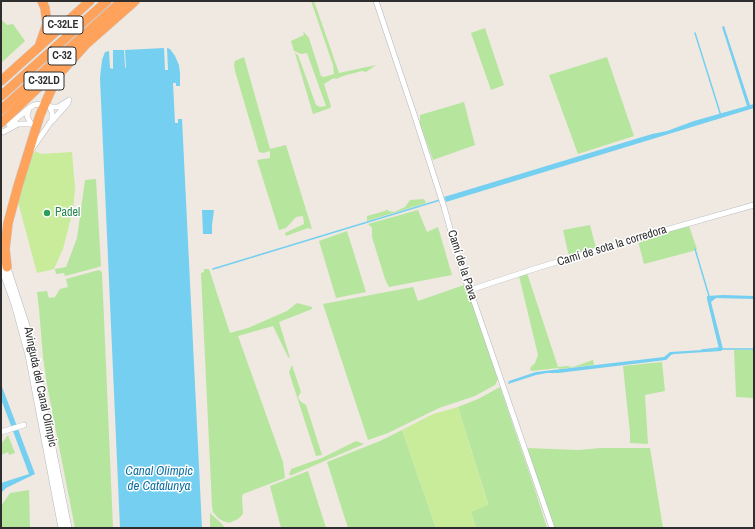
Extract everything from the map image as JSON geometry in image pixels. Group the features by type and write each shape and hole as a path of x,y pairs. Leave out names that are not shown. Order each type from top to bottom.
{"highway":[{"path":"37,48 41,41 46,24 45,8 42,1"},
{"name":"C-32LE","path":"1,81 90,1"},
{"name":"C-32","path":"1,96 107,1"},
{"name":"C-32","path":"1,110 122,1"},
{"name":"C-32LD","path":"2,129 48,77 135,1"},
{"path":"4,266 8,224 34,125 46,105 52,88 61,72 88,42"}],"street":[{"name":"Camí de la Pava","path":"376,1 444,207 464,278 470,290 552,528"},
{"path":"2,129 34,105 58,107 69,100 46,127 25,162"},
{"path":"46,105 52,114 50,123"},
{"path":"29,108 28,116 34,125"},
{"path":"2,129 18,124 46,127"},
{"name":"Camí de sota la corredora","path":"470,290 636,238 754,205"},
{"name":"Avinguda del Canal Olímpic","path":"1,249 4,266 29,355 62,528"},
{"name":"Avinguda del Canal Olímpic","path":"4,266 30,338 68,528"},
{"path":"1,432 22,426"}],"green space":[{"path":"311,1 314,1 339,73 376,65 366,72 362,71 336,79 335,78 324,84 331,106 330,108 313,114 295,53 298,55 316,105 320,107 326,106 307,53 301,54 294,51 291,41 304,35 303,31 309,38 321,76 324,77 334,74 333,65"},
{"path":"1,19 7,25 13,24 25,41 1,63"},
{"path":"485,28 504,85 491,90 471,33"},
{"path":"244,57 270,149 286,145 312,229 308,228 286,236 285,233 304,224 303,216 296,217 286,228 279,230 257,160 270,158 270,151 263,153 259,152 235,71 235,61"},
{"path":"607,57 634,136 578,154 549,75"},
{"path":"464,102 475,145 433,160 420,124 420,115"},
{"name":"Padel","path":"35,151 41,154 72,152 75,188 73,210 63,249 54,269 37,273 18,202 29,163"},
{"path":"96,179 101,266 65,276 64,273 56,274 55,269 66,267 77,238 85,180"},
{"path":"424,199 426,203 367,221 367,216 385,211 387,209 388,211 394,212 405,207 410,200"},
{"path":"418,210 427,232 438,227 452,275 389,287 385,279 372,237 372,228 368,224"},
{"path":"590,225 596,248 569,257 563,230"},
{"path":"688,225 697,249 644,264 638,241"},
{"path":"347,231 366,292 336,298 319,241"},
{"path":"204,269 209,269 230,333 248,328 287,311 297,303 312,307 312,309 279,322 290,358 288,357 273,326 238,336 283,462 285,478 243,494 243,514 238,519 229,523 218,518 213,512 212,506 201,273 204,272"},
{"path":"99,270 102,272 113,528 75,528 47,385 37,292 47,291 49,298 55,297 60,289 68,287 66,279"},
{"path":"527,273 558,367 573,367 593,360 594,365 559,369 531,371 530,368 535,363 538,355 519,276"},
{"path":"464,285 473,304 498,379 495,385 475,396 439,408 388,433 368,440 323,304 413,287 418,301"},
{"path":"734,350 754,350 754,398 736,397"},
{"path":"662,362 665,391 645,395 648,444 630,443 623,366"},
{"path":"292,365 301,392 298,397 300,401 306,405 322,455 316,456 289,372"},
{"path":"500,387 547,528 476,528 471,512 488,504 458,407 478,399"},
{"path":"458,407 488,505 471,512 476,528 436,528 402,430 433,414"},
{"path":"402,430 436,528 348,528 327,462 380,441"},
{"path":"8,435 15,453 9,455 8,452 1,455 1,444"},
{"path":"356,441 364,444 289,475 291,469 322,458"},
{"path":"526,448 579,450 600,448 650,448 663,528 553,528"},
{"path":"308,471 326,528 281,528 270,486"},
{"path":"29,490 30,528 1,528 1,506 10,493"},
{"path":"210,513 223,525 224,528 210,528"}],"water":[{"path":"724,26 750,105 754,104 754,108 446,202 444,197 747,106 722,27"},
{"name":"Canal Olimpic de Catalunya","path":"164,48 165,70 168,70 167,48 170,49 175,56 179,65 180,74 180,86 176,86 176,83 173,83 175,123 178,123 178,119 182,119 202,528 120,528 100,78 102,60 105,52 109,51 110,68 113,69 113,50 124,50 126,68 125,50"},
{"path":"202,210 214,210 212,234 203,234"},
{"path":"707,296 754,296 754,299 716,298 711,302 723,349 721,351 674,354 666,360 547,373 508,384 509,381 536,372 664,357 670,352 719,349"},
{"path":"1,384 35,474 6,488 1,493 1,483 29,474 1,399"}],"waterway":[{"path":"695,33 721,116"},
{"path":"213,269 440,200"},
{"path":"695,249 709,296"},
{"path":"702,350 720,348"},
{"path":"722,349 754,349"}],"place":[{"name":"Padel","path":"47,213"}]}
